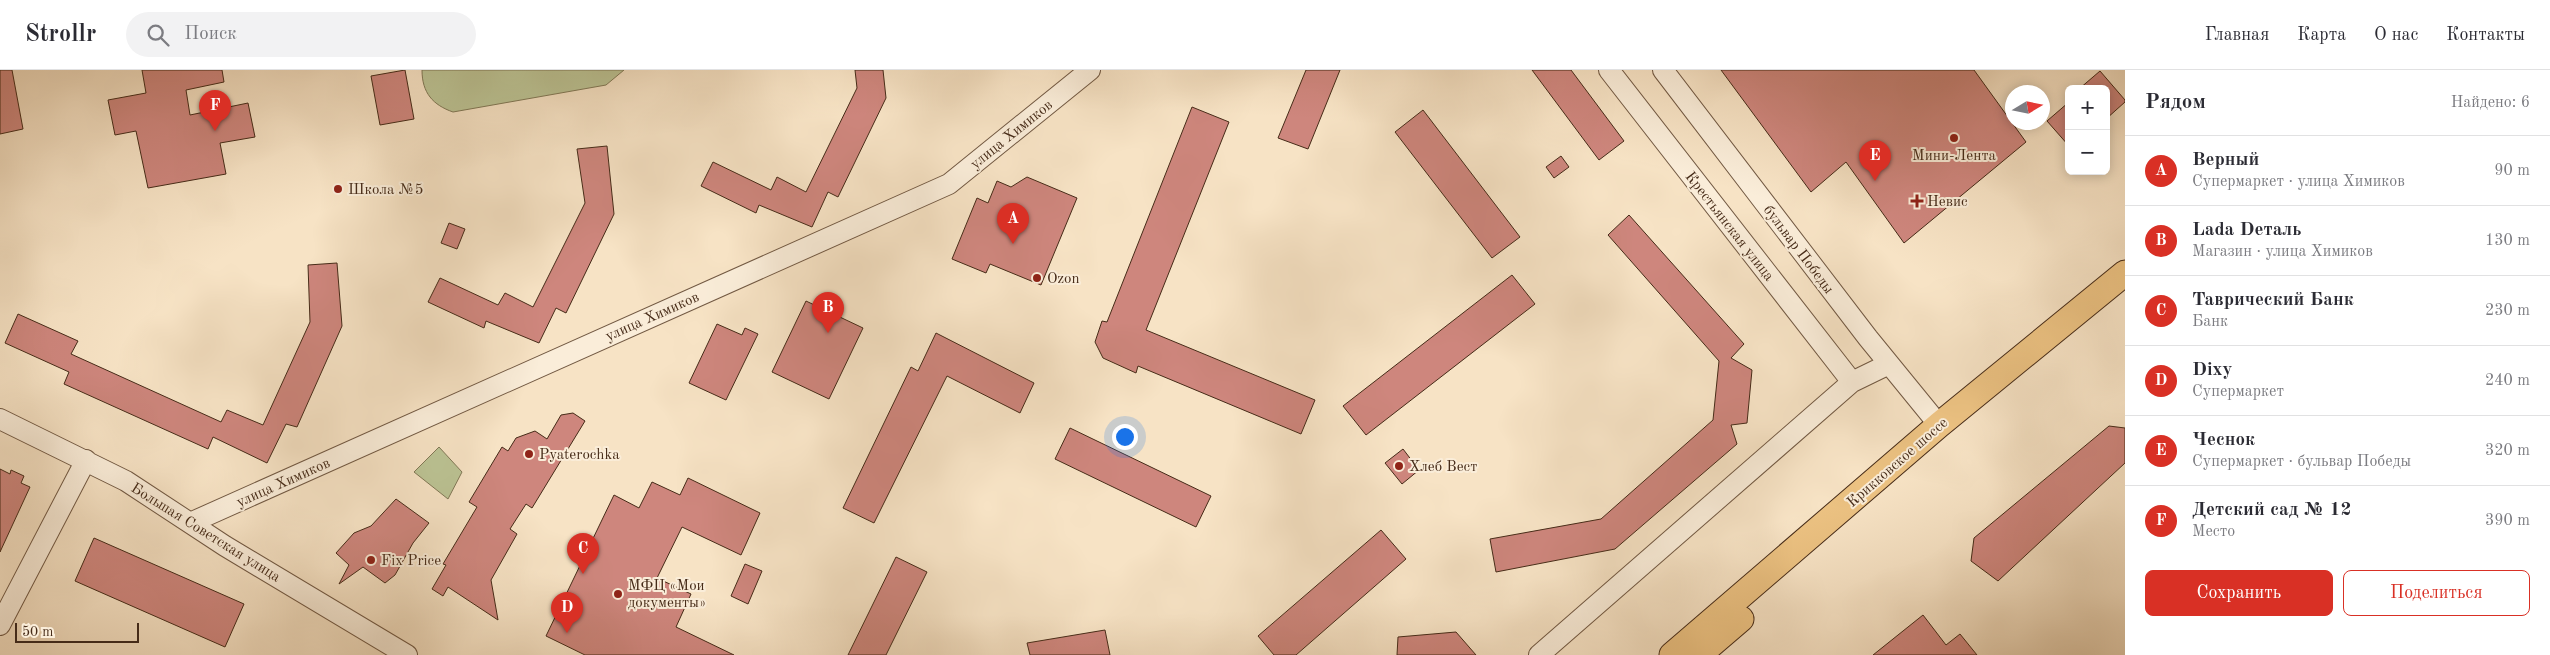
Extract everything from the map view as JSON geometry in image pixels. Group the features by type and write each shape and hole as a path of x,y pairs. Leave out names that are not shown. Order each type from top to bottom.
{"main road":[{"name":"Крикковское шоссе","path":"1672,655 1939,425 2125,273"},
{"path":"1699,655 1962,428 2125,294"}],"street":[{"name":"улица Химиков","path":"190,523 948,184 1090,70"},
{"name":"Крестьянская улица","path":"1609,70 1852,382"},
{"name":"бульвар Победы","path":"1663,70 1889,364 1939,425"},
{"path":"1539,655 1852,382 1889,364"},
{"name":"Большая Советская улица","path":"0,419 126,481 190,523 407,655"},
{"path":"0,626 86,460"}],"green space":[{"path":"422,70 624,70 606,85 453,112 440,106 430,97 424,85"},
{"path":"439,447 462,472 448,499 414,472"}],"building":[{"path":"0,70 12,70 23,129 0,134"},
{"path":"142,70 222,70 224,82 186,90 190,115 248,103 255,137 220,143 226,174 148,188 136,131 115,135 108,100 146,93"},
{"path":"405,70 414,119 380,125 371,76"},
{"path":"855,70 883,70 886,98 838,197 828,192 812,227 759,205 756,213 701,186 713,162 771,190 777,177 806,192 857,88"},
{"path":"1306,70 1340,70 1308,149 1278,138"},
{"path":"1532,70 1571,70 1624,141 1599,160"},
{"path":"1721,70 1974,70 2005,113 2005,130 2017,130 2026,142 1904,243 1846,162 1811,192"},
{"path":"2100,71 2125,102 2110,115 2110,85 2084,85"},
{"path":"2065,105 2065,141 2050,124 2050,118"},
{"path":"1192,107 1229,122 1146,330 1315,400 1301,434 1138,366 1136,373 1103,358 1095,342 1102,321 1107,322"},
{"path":"1423,110 1520,237 1492,258 1395,132"},
{"path":"607,146 614,214 566,313 556,308 539,343 486,321 484,328 428,302 440,278 498,305 505,293 533,307 585,203 577,149"},
{"path":"1561,156 1569,167 1554,178 1546,167"},
{"path":"1027,177 1077,198 1041,285 990,264 986,273 952,259 977,198 988,203 997,181 1011,187"},
{"path":"1629,215 1744,344 1731,358 1752,370 1747,423 1731,425 1737,444 1615,549 1496,572 1490,539 1601,519 1713,420 1719,361 1608,235"},
{"path":"449,223 465,229 457,249 441,243"},
{"path":"337,263 342,326 297,427 286,424 267,463 213,437 208,449 64,384 69,372 5,343 18,314 78,341 71,354 221,422 227,410 263,425 310,322 308,265"},
{"path":"1512,275 1535,304 1366,435 1343,406"},
{"path":"806,301 863,328 829,399 772,372"},
{"path":"717,324 742,335 745,328 758,334 726,400 689,383"},
{"path":"936,333 1034,383 1020,413 947,376 874,523 843,508 911,367 918,371"},
{"path":"573,413 585,421 532,508 526,504 510,529 517,534 491,580 498,620 448,587 443,596 432,589 446,565 443,564 477,507 469,502 502,447 508,451 516,438 535,431 547,439 561,415"},
{"path":"2109,426 2125,428 2125,463 1998,581 1971,561 1974,538"},
{"path":"1070,428 1211,496 1196,527 1055,459"},
{"path":"1403,449 1419,470 1402,484 1385,463"},
{"path":"0,469 10,474 11,470 24,476 21,483 30,487 0,552"},
{"path":"688,478 760,513 741,555 682,527 657,578 691,594 676,627 734,655 585,655 546,636 614,495 639,508 652,482 680,495"},
{"path":"396,499 429,523 413,543 395,575 385,583 363,567 339,584 349,565 336,553 354,533 371,526"},
{"path":"1381,530 1406,559 1296,655 1274,655 1258,636"},
{"path":"94,538 244,604 225,647 75,581"},
{"path":"896,557 927,572 886,655 848,655"},
{"path":"745,564 762,571 748,604 731,596"},
{"path":"1923,615 1946,645 1960,634 1977,655 1873,655"},
{"path":"1105,630 1110,655 1030,655 1027,643"},
{"path":"1456,632 1476,655 1397,655 1398,637"}],"place":[{"name":"Детский сад № 12","path":"215,131"},
{"name":"Мини-Лента","path":"1954,138"},
{"name":"Чеснок","path":"1875,181"},
{"name":"Школа №5","path":"338,189"},
{"name":"Невис","path":"1917,201"},
{"name":"Верный","path":"1013,244"},
{"name":"Ozon","path":"1037,278"},
{"name":"Lada Dеталь","path":"828,333"},
{"name":"Pyaterochka","path":"529,454"},
{"name":"Хлеб Вест","path":"1399,466"},
{"name":"Fix Price","path":"371,560"},
{"name":"Таврический Банк","path":"583,574"},
{"name":"МФЦ «Мои документы»","path":"618,594"},
{"name":"Dixy","path":"567,633"}]}
